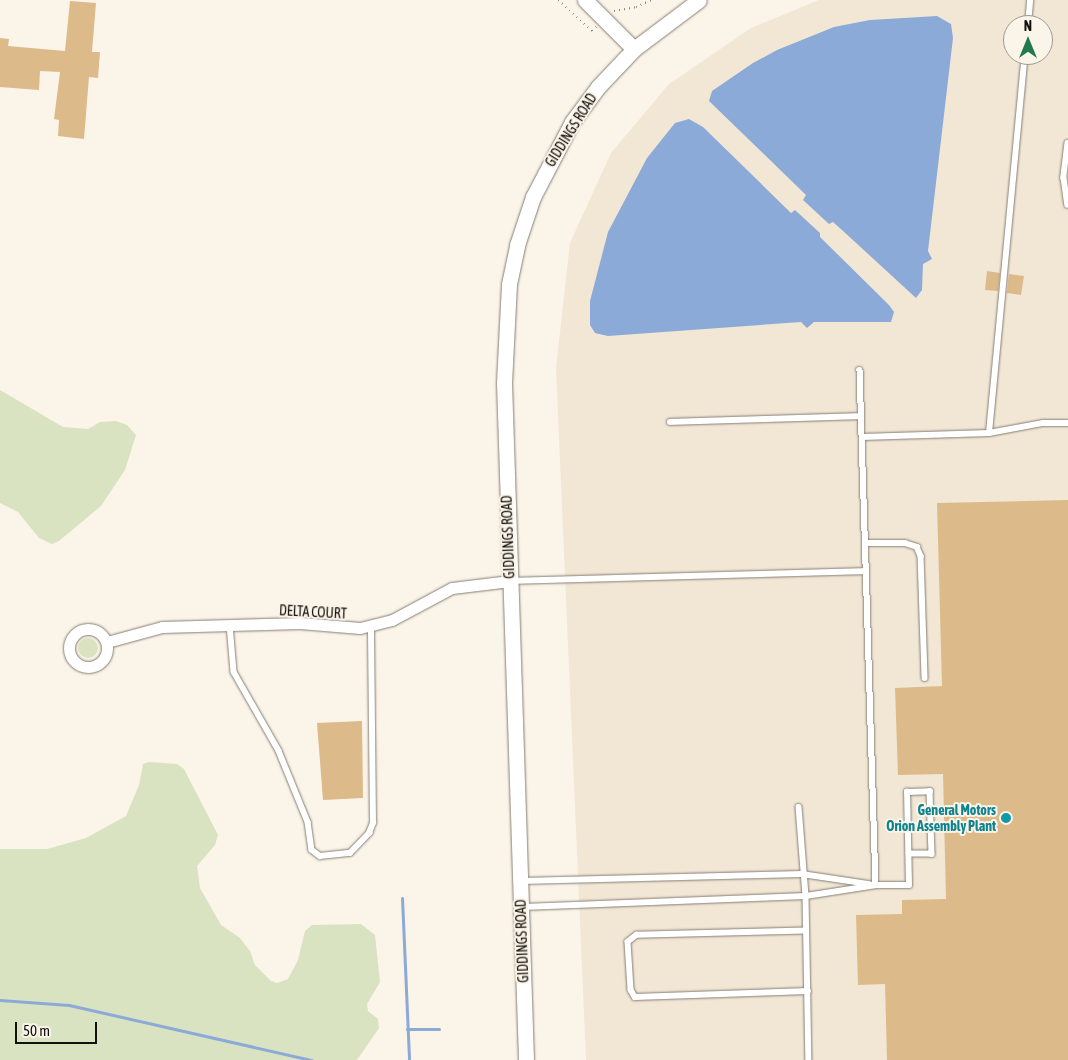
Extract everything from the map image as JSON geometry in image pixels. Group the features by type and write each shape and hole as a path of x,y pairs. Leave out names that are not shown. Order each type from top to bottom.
{"main road":[{"path":"585,0 634,49"},
{"name":"GIDDINGS ROAD","path":"526,1060 503,353 507,299 515,255 531,204 559,144 590,98 634,49 699,0"}],"street":[{"name":"DELTA COURT","path":"107,642 151,629 300,623 341,629 371,627 400,616 452,588 510,581"}],"lane":[{"path":"1029,15 1030,0"},
{"path":"989,433 1024,65"},
{"path":"1068,143 1064,178 1068,205"},
{"path":"860,370 876,886"},
{"path":"670,422 861,416"},
{"path":"862,437 989,433 1043,423 1068,423"},
{"path":"865,543 906,543 917,547 921,556 925,678"},
{"path":"510,581 866,572"},
{"path":"230,625 234,672 279,751 308,822 312,850 320,856 350,852 369,833 374,823 371,627"},
{"path":"521,907 806,896 876,886 909,885 907,792 930,791 932,854 909,854"},
{"path":"799,807 802,874 806,896 810,1060"},
{"path":"520,881 802,874 876,886"},
{"path":"806,931 637,935 628,942 631,990 635,997 808,991"}],"shaded area":[{"path":"819,0 1068,0 1068,1060 586,1060 556,368 570,243 611,153 669,84 751,28"}],"green space":[{"path":"0,390 63,427 88,429 100,422 116,421 127,425 136,435 125,470 101,506 59,541 52,544 39,538 18,512 0,503"},
{"path":"88,638 95,641 98,648 95,655 88,658 81,655 78,648 81,641"},
{"path":"149,762 177,764 184,769 218,835 215,845 197,866 200,888 221,925 240,938 250,951 255,965 271,981 277,983 288,979 298,960 305,931 312,925 361,924 375,935 380,982 367,1004 368,1011 378,1019 379,1028 357,1060 0,1060 0,849 47,849 86,838 126,816 139,785 143,764"}],"water":[{"path":"937,16 951,24 953,38 928,251 932,259 923,264 922,290 916,298 833,222 829,224 803,200 806,195 709,101 712,91 753,63 777,50 834,27 870,20"},
{"path":"689,119 703,127 791,213 795,210 820,233 820,237 889,305 894,312 891,322 814,322 807,328 801,322 608,336 595,333 590,325 590,301 608,232 647,158 675,123"}],"building":[{"path":"70,1 96,3 92,52 100,52 98,78 89,77 84,139 58,136 59,120 54,119 60,72 40,71 39,90 0,87 0,38 9,39 8,46 65,51"},
{"path":"987,271 1000,273 998,291 985,290"},
{"path":"1009,274 1024,276 1021,295 1007,293"},
{"name":"General Motors Orion Assembly Plant","path":"1068,500 1068,1060 887,1060 885,984 858,985 856,915 902,914 902,900 946,899 943,774 898,775 895,688 942,686 937,503"},
{"path":"362,721 363,798 323,800 317,723"}],"waterway":[{"path":"402,898 409,1060"},
{"path":"0,1000 69,1005 312,1060"},
{"path":"407,1029 439,1029"}],"place":[{"name":"General Motors Orion Assembly Plant","path":"1006,818"}]}
